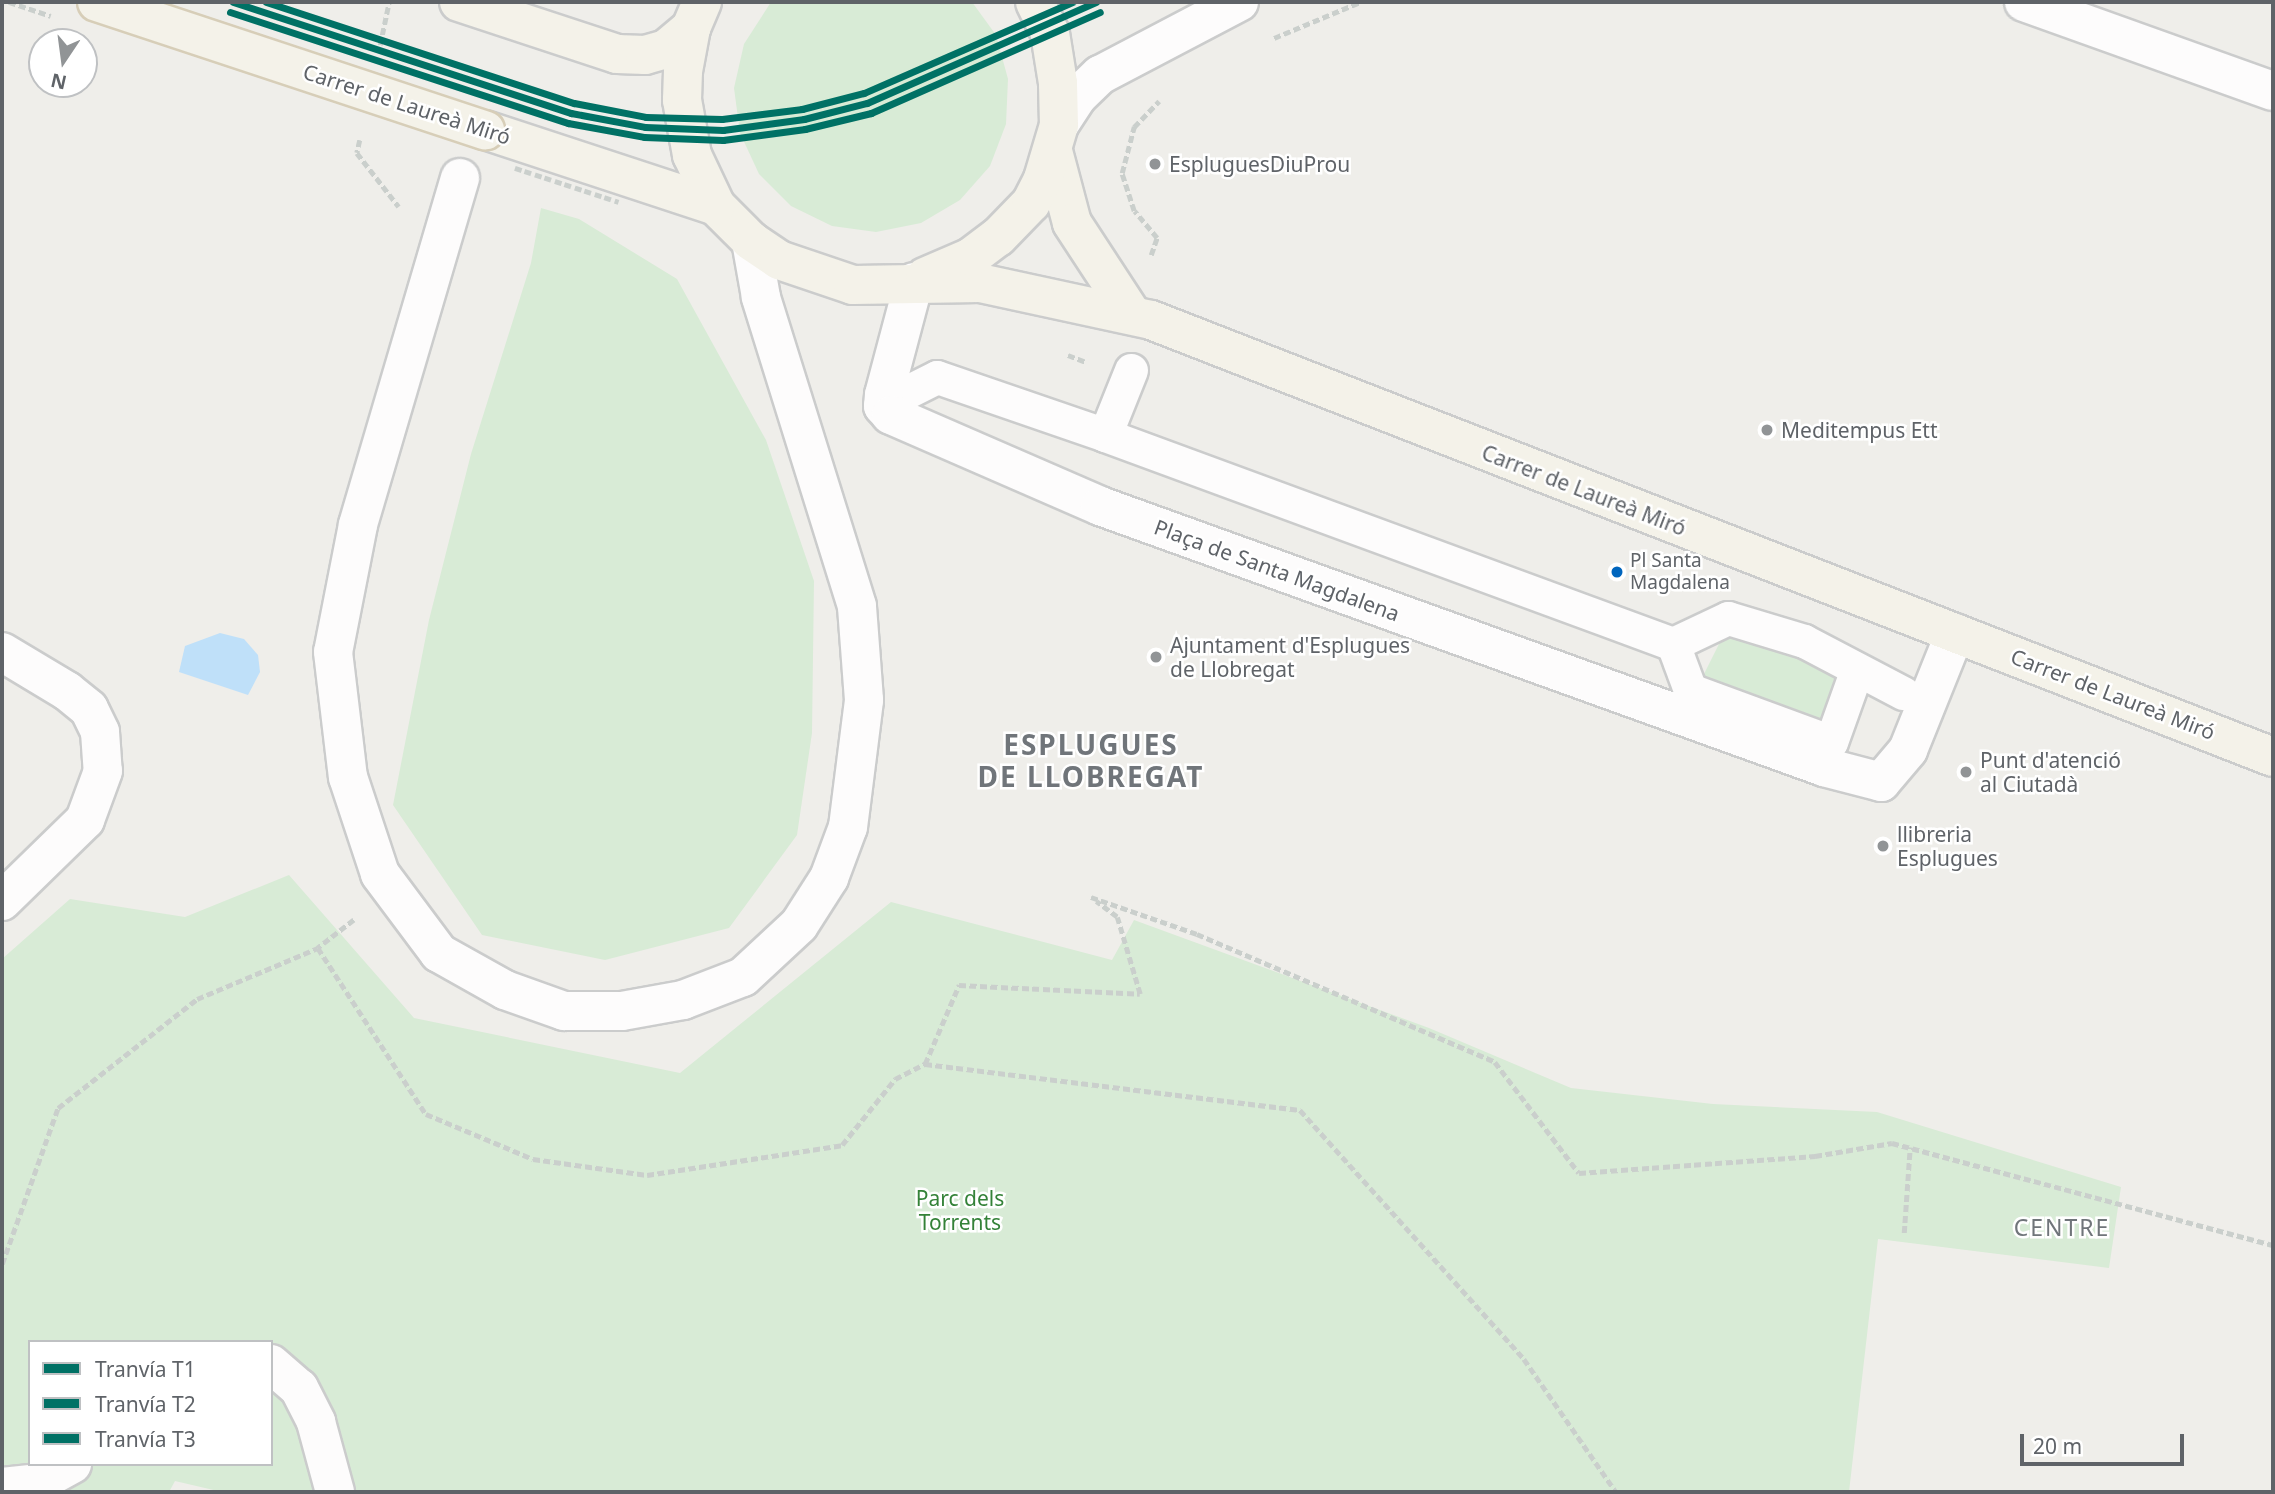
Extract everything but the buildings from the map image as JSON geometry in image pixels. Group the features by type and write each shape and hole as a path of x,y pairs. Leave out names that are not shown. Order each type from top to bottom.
{"main road":[{"name":"Carrer de Laureà Miró","path":"97,2 716,206"},
{"name":"Carrer de Laureà Miró","path":"459,2 617,54 645,55 666,49 696,15"},
{"name":"Carrer de Laureà Miró","path":"1035,2 1056,58 1056,138 1072,223 1131,313"},
{"name":"Carrer de Laureà Miró","path":"696,15 683,71 685,130 702,183 716,206 751,241 779,260 828,279 883,287 914,282 979,283 1131,313 2273,757"},
{"name":"Carrer de Laureà Miró","path":"914,282 971,257 1013,223 1031,203 1056,138"}],"street":[{"path":"1056,138 1077,97 1100,75 1156,42 1239,2"},
{"path":"2024,2 2273,91"},
{"path":"460,178 358,525 333,652 346,763 380,874 439,953 505,990 564,1011 622,1011 683,1000 743,976 799,926 829,878 848,827 864,700 857,606 761,297 751,241"},
{"name":"Plaça de Santa Magdalena","path":"914,282 884,395 883,406 891,415 1100,506 1825,766 1881,782 1908,750 1955,633"},
{"path":"1105,435 1130,370"},
{"path":"893,399 937,377 1105,435 1673,644 1727,618 1804,641 1903,693"},
{"path":"1673,644 1689,690 1831,742 1857,668"},
{"path":"2,652 67,691 89,709 100,732 103,771 85,820 2,901"},
{"path":"273,1366 299,1388 316,1422 335,1492"},
{"path":"2,1487 38,1483 68,1466"}],"path":[{"path":"1155,245 1157,238 1134,211 1122,173 1134,127 1164,96"},
{"path":"925,1064 959,985 1140,994 1117,917 1091,897 1197,934 1494,1062 1579,1173 1815,1156 1892,1143 2273,1245"},
{"path":"2,1264 58,1108 197,999 318,948 363,914"},
{"path":"318,948 426,1114 533,1159 647,1175 842,1146 895,1080 925,1064 1300,1110 1524,1359 1616,1492"},
{"path":"1904,1233 1910,1147"}],"green space":[{"path":"771,2 972,2 996,35 1008,79 1006,124 990,166 960,200 921,223 876,232 832,226 791,206 759,174 740,133 734,88 744,44"},
{"path":"541,208 579,219 677,279 766,440 814,581 812,733 797,835 729,928 605,960 482,935 393,805 429,620 471,454 531,263"},
{"path":"1727,628 1844,676 1825,729 1700,682"},
{"name":"Parc dels Torrents","path":"289,875 414,1018 680,1073 891,902 1112,960 1134,920 1429,1028 1571,1088 1713,1104 1877,1112 2121,1187 2109,1268 1878,1239 1849,1492 222,1492 175,1481 169,1492 2,1492 2,959 70,899 185,917"}],"water":[{"path":"220,633 244,639 258,655 260,672 248,695 179,672 185,646"}],"tram line":[{"name":"T1","path":"233,2 571,113 645,127 723,130 804,119 867,103 1096,2"},
{"name":"T3","path":"266,2 574,103 646,117 722,119 802,109 864,93 1072,2"},
{"name":"T2","path":"230,12 568,123 644,137 723,140 805,129 871,113 1100,12"}],"place":[{"name":"EspluguesDiuProu","path":"1155,164"},
{"name":"Meditempus Ett","path":"1767,430"},
{"name":"Pl Santa Magdalena","path":"1617,572"},
{"name":"Ajuntament d'Esplugues de Llobregat","path":"1156,657"},
{"name":"Punt d'atenció al Ciutadà","path":"1966,772"},
{"name":"llibreria Esplugues","path":"1883,846"}],"district":[{"name":"ESPLUGUES DE LLOBREGAT","path":"1091,760"},
{"name":"CENTRE","path":"2062,1227"}]}
